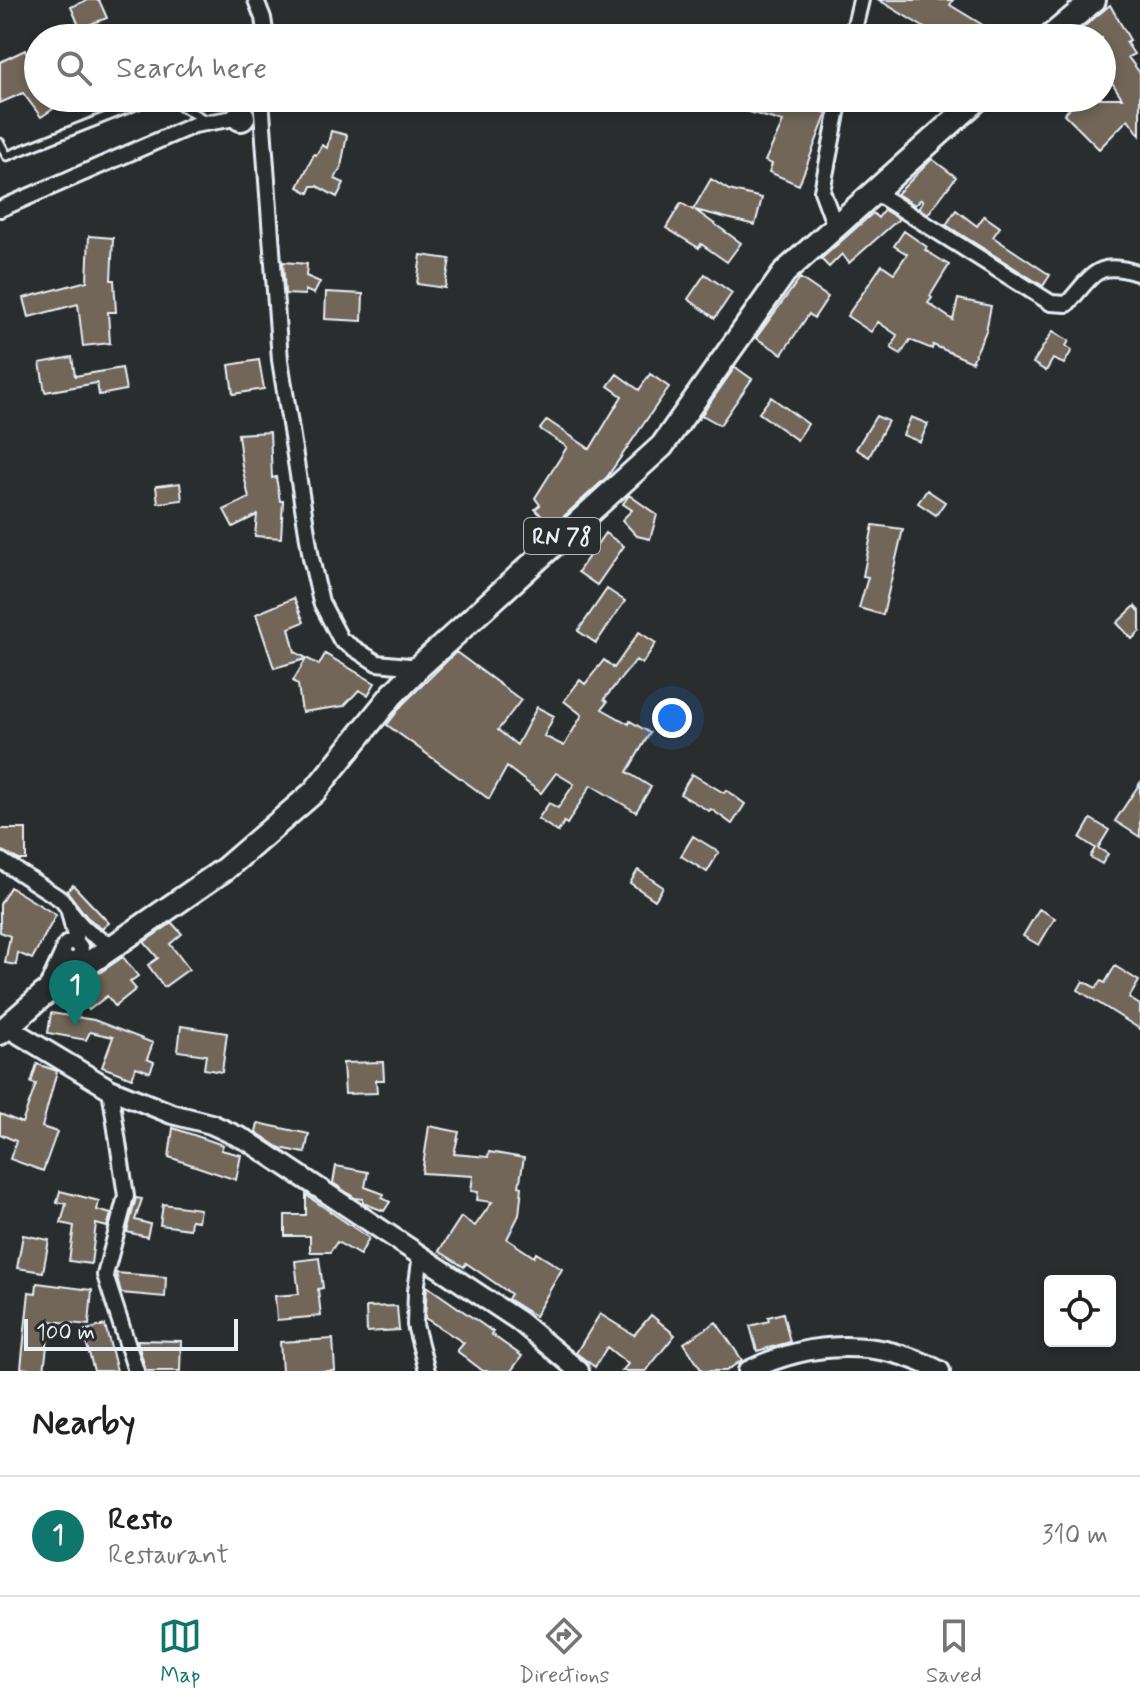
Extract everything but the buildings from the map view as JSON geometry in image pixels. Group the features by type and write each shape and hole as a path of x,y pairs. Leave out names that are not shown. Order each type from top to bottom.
{"main road":[{"path":"1066,24 1094,0"},
{"name":"RN 78","path":"3,1030 43,995 225,869 314,792 392,695 419,667 662,446 785,272 963,112"},
{"path":"3,1030 110,1089 172,1114 238,1134 536,1333 579,1371"},
{"path":"752,1370 794,1353 836,1345 900,1352 940,1371"}],"street":[{"path":"256,0 264,24"},
{"path":"855,24 861,0"},
{"path":"0,209 194,125 241,118 246,112"},
{"path":"259,112 280,360 311,558 321,602 341,640 377,663 388,678 392,695"},
{"path":"835,226 822,191 837,112"},
{"path":"241,118 264,158"},
{"path":"873,191 1051,303 1067,304 1092,276 1104,269 1116,266 1140,274"},
{"path":"377,663 419,667"},
{"path":"0,860 54,894 68,914 88,933 100,941 115,944"},
{"path":"43,995 72,949 68,914"},
{"path":"72,949 115,944"},
{"path":"110,1089 126,1196 105,1275 136,1371"},
{"path":"421,1254 415,1325 427,1371"}],"lane":[{"path":"0,143 7,156 119,112"},
{"path":"192,112 211,123"}],"place":[{"name":"Resto","path":"75,1026"}]}
